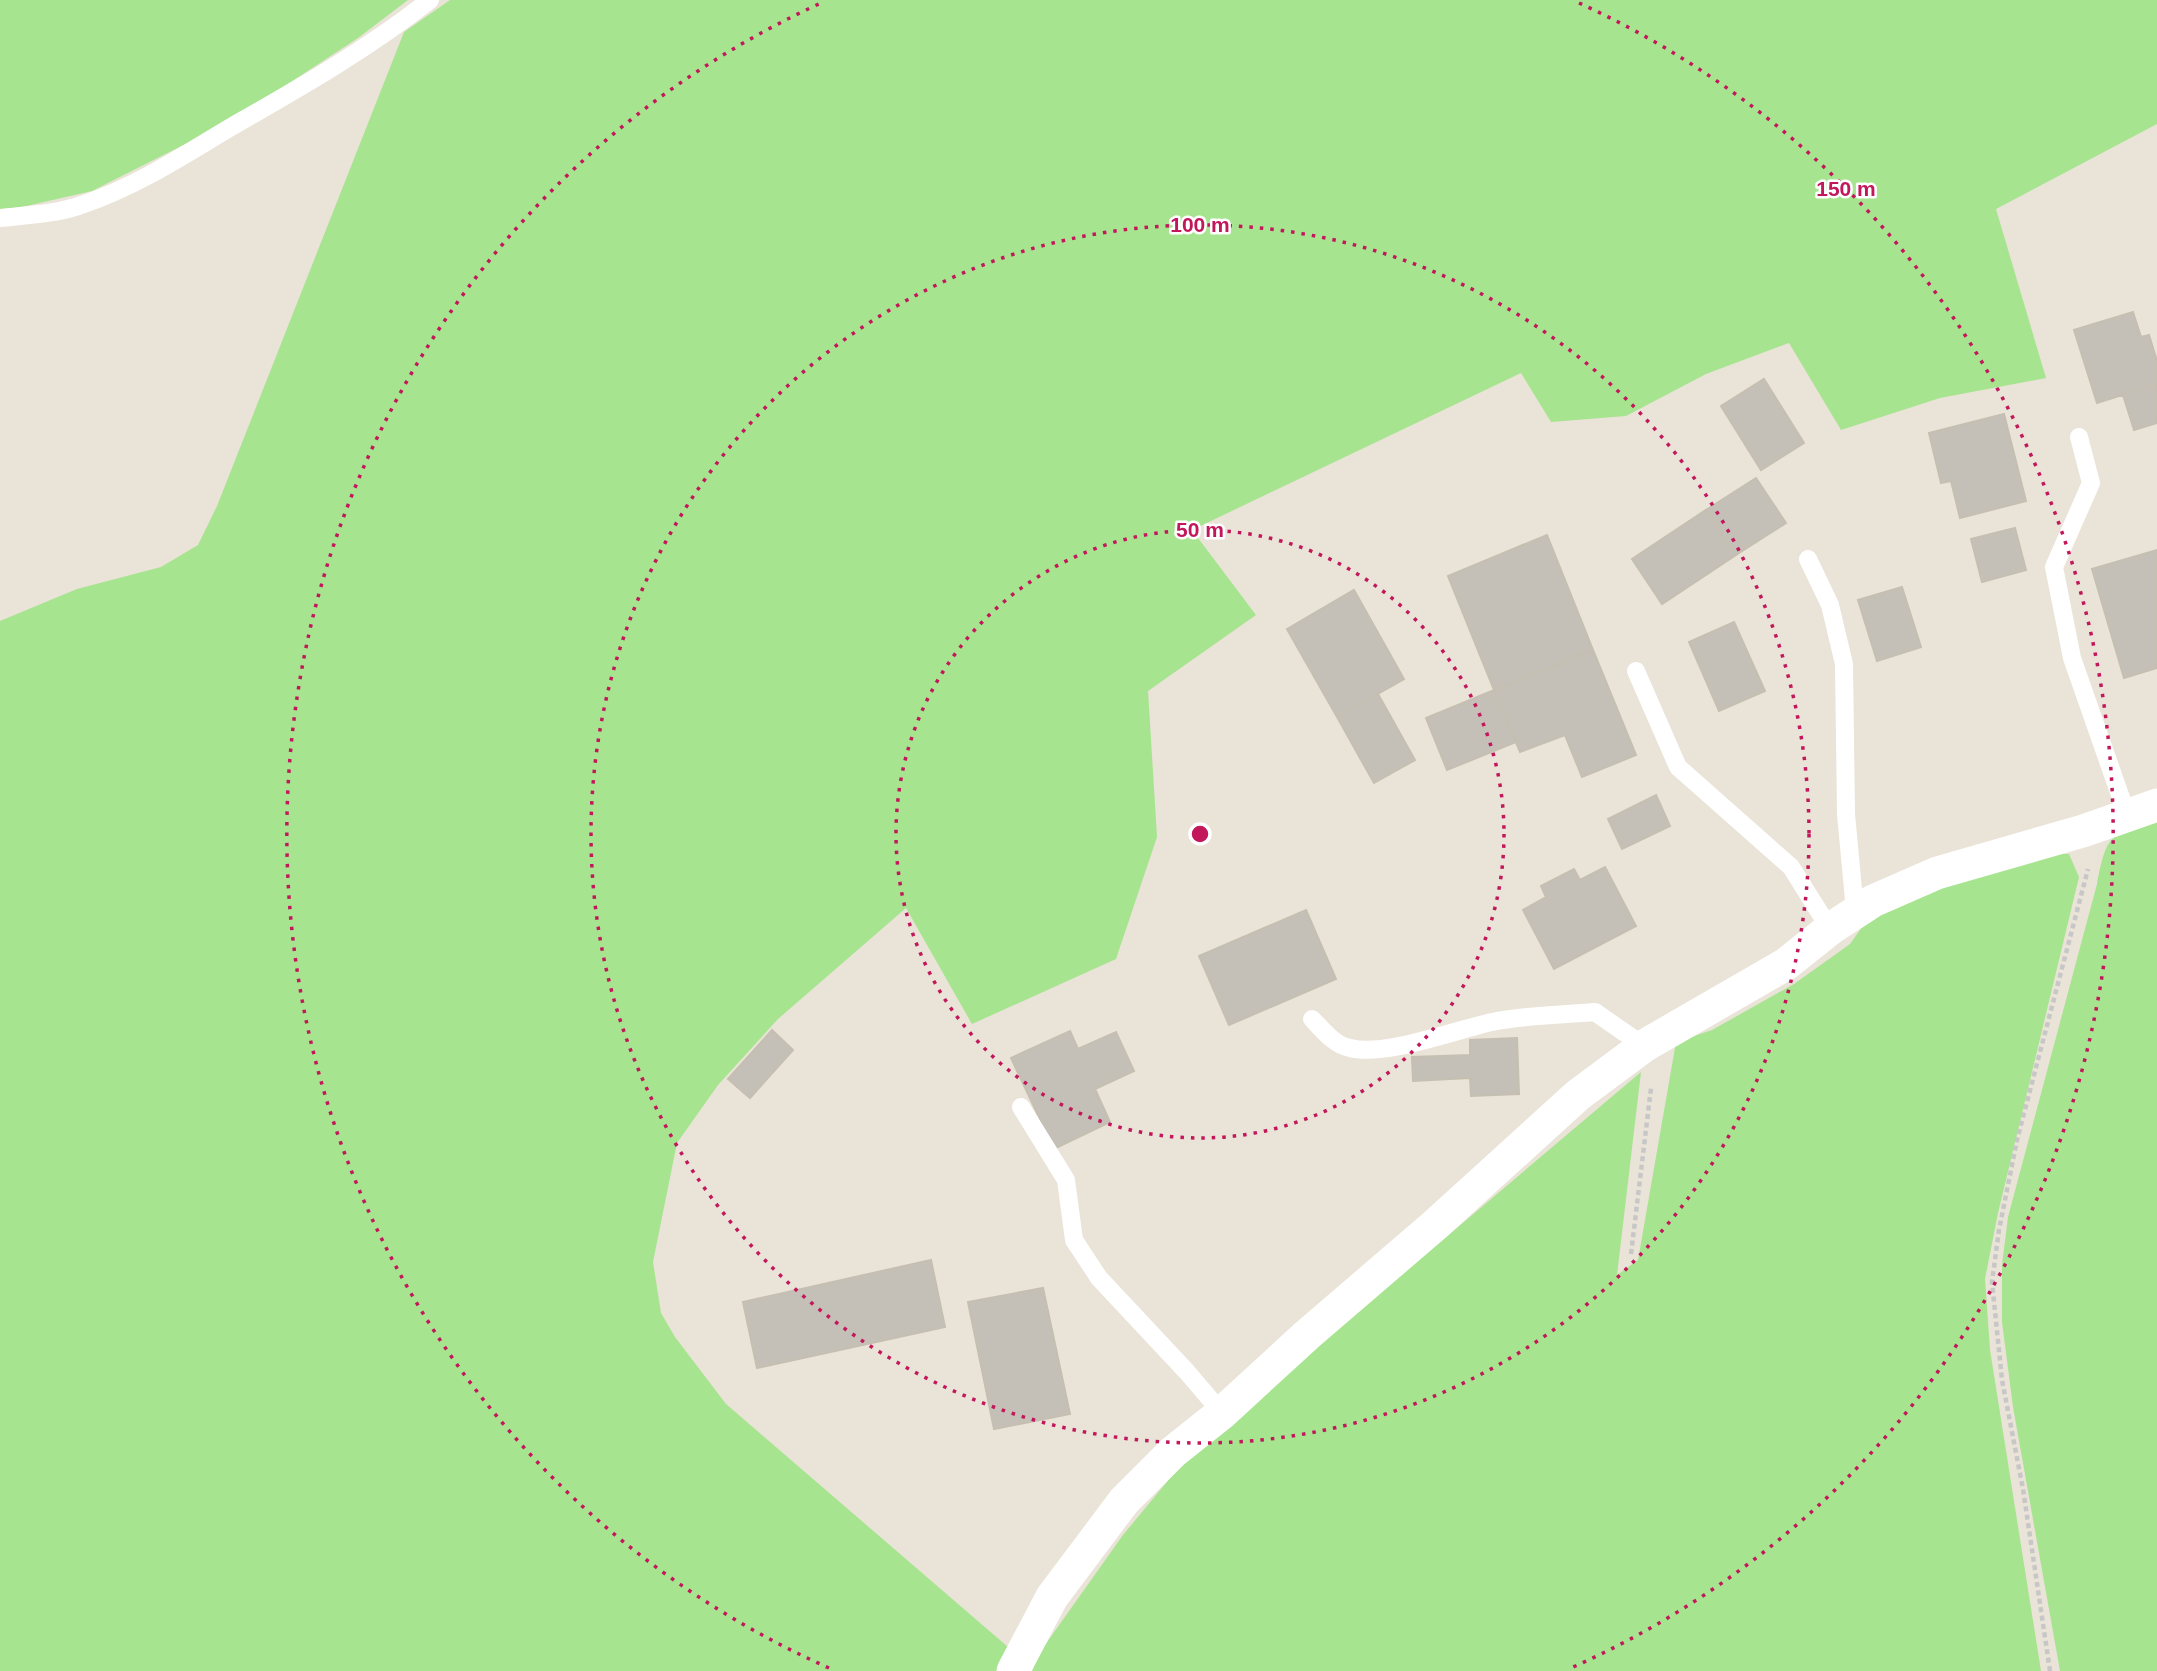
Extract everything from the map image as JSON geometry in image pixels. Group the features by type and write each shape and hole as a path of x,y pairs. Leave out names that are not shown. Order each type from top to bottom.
{"street":[{"path":"1013,1671 1052,1597 1124,1501 1173,1452 1222,1413 1578,1095 1644,1046 1786,964 1842,920 1937,873 2083,831 2142,810"}],"lane":[{"path":"0,218 83,205 145,178 319,76 430,0"},
{"path":"2079,437 2091,482 2054,567 2072,658 2142,810"},
{"path":"1808,559 1830,605 1844,664 1846,814 1842,920"},
{"path":"1636,671 1678,767 1791,867 1842,920"},
{"path":"1312,1019 1335,1041 1347,1048 1364,1050 1389,1047 1495,1021 1595,1012 1644,1046"},
{"path":"1021,1107 1066,1180 1074,1240 1099,1278 1222,1413"}],"path":[{"path":"2050,1671 2023,1489 2002,1380 1992,1282 1999,1230 2017,1140 2088,877 2089,847 2083,831"},
{"path":"1631,1254 1653,1066 1644,1046"}],"green space":[{"path":"0,0 408,0 358,38 233,120 92,191 22,207 0,209"},
{"path":"450,0 2157,0 2157,124 1996,209 2046,378 1940,398 1841,430 1789,343 1706,374 1626,416 1551,422 1521,373 1192,530 1256,615 1148,691 1157,837 1116,959 972,1024 906,908 778,1019 718,1085 677,1143 653,1262 661,1313 675,1337 726,1404 1008,1647 997,1671 0,1671 0,621 77,589 161,567 198,545 217,506 404,32"},
{"path":"2157,819 2157,1671 2060,1671 2013,1407 2002,1322 2002,1265 2008,1217 2104,855 2113,839 2120,834"},
{"path":"2046,853 2069,854 2079,877 1998,1213 1985,1279 1990,1350 2041,1671 1032,1671 1040,1652 1123,1535 1190,1454 1641,1072 1617,1275 1638,1260 1676,1042 1712,1030 1794,984 1850,944 1867,920 1956,880"}],"building":[{"path":"2133,312 2141,337 2149,335 2157,361 2157,384 2097,403 2074,330"},
{"path":"1764,379 1804,443 1761,470 1721,406"},
{"path":"2157,384 2157,423 2134,430 2123,395"},
{"path":"2004,414 2026,501 1960,518 1951,481 1941,483 1929,433"},
{"path":"1756,478 1786,523 1736,555 1706,510"},
{"path":"1706,510 1736,555 1662,604 1632,559"},
{"path":"2015,528 2026,570 1982,582 1971,539"},
{"path":"1547,535 1593,650 1494,690 1448,576"},
{"path":"2157,550 2157,668 2124,678 2092,569"},
{"path":"1902,587 1921,647 1877,661 1858,600"},
{"path":"1354,590 1404,679 1337,717 1287,629"},
{"path":"1734,622 1765,691 1719,711 1689,642"},
{"path":"1593,650 1636,755 1582,777 1565,735 1520,752 1494,690"},
{"path":"1494,690 1516,742 1447,770 1426,718"},
{"path":"1378,694 1415,760 1374,783 1337,717"},
{"path":"1656,795 1670,826 1622,849 1608,819"},
{"path":"1605,867 1636,926 1554,969 1523,910 1546,897 1541,886 1574,869 1580,880"},
{"path":"1306,910 1336,979 1229,1025 1199,956"},
{"path":"772,1030 793,1050 750,1098 728,1079"},
{"path":"1070,1031 1078,1049 1116,1032 1134,1071 1095,1089 1110,1122 1054,1149 1011,1058"},
{"path":"1517,1038 1519,1094 1471,1096 1470,1078 1413,1081 1412,1057 1470,1055 1470,1040"},
{"path":"931,1260 945,1327 757,1368 743,1302"},
{"path":"1043,1288 1070,1414 994,1429 968,1302"}]}
